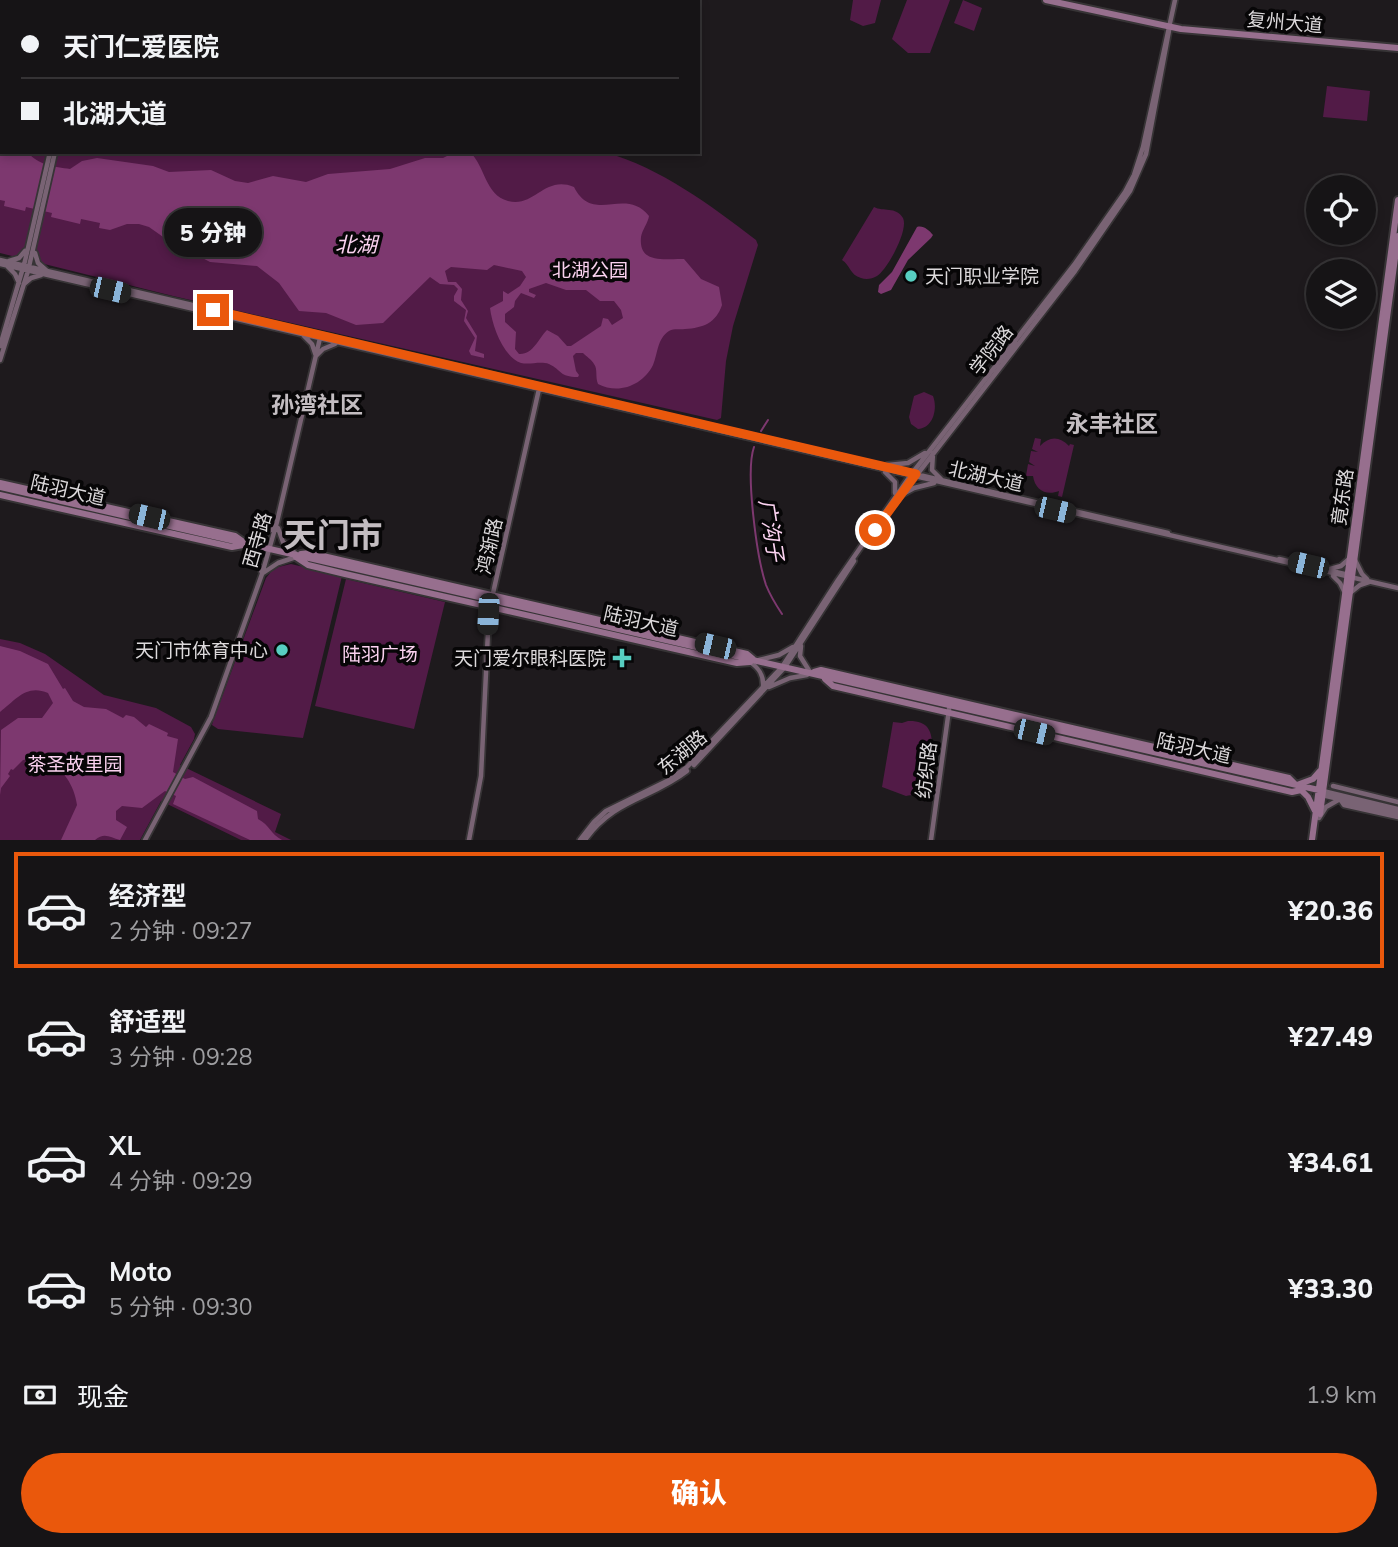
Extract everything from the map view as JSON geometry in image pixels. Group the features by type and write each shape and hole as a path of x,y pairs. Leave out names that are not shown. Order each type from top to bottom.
{"main road":[{"name":"复州大道","path":"1046,0 1170,26 1398,46"},
{"name":"复州大道","path":"1062,0 1170,26"},
{"name":"学院路","path":"782,668 913,475 1074,265 1131,181 1143,147 1175,0"},
{"path":"0,346 26,268 51,156"},
{"name":"竟东路","path":"1352,559 1398,200"},
{"name":"竟东路","path":"1314,840 1398,236"},
{"path":"2,263 19,258 32,245"},
{"path":"0,360 21,284 46,273 38,262 32,245"},
{"path":"2,263 15,274 21,284"},
{"name":"北湖大道","path":"2,263 300,335 321,337 340,344 539,388"},
{"name":"北湖大道","path":"46,273 1398,588"},
{"path":"300,335 311,344 316,356 326,347 340,344"},
{"name":"西寺路","path":"145,840 196,746 219,695 262,574 277,523 321,337"},
{"name":"鸿渐路","path":"469,840 481,776 491,601 539,388"},
{"path":"931,451 931,467 941,482 914,488 896,499 895,482 878,467 905,464 931,451"},
{"name":"陆羽大道","path":"0,489 491,601"},
{"path":"277,523 262,537 243,544 256,556 262,574 278,563 310,553 476,591 491,601 737,663 779,655 800,642"},
{"path":"277,523 280,537 296,556 308,565 478,605 491,601 747,654 759,669 764,688 821,670 949,706 1292,792 1324,770 1340,797"},
{"name":"陆羽大道","path":"296,556 491,601"},
{"path":"1326,571 1352,559 1362,574 1372,582"},
{"path":"352,568 369,566"},
{"path":"1326,571 1338,580 1347,594 1360,585 1372,582"},
{"path":"383,578 391,585"},
{"path":"800,642 800,656 808,674"},
{"path":"752,661 825,679 834,686 949,706 1289,778 1312,805 1317,817 1340,797"},
{"name":"东湖路","path":"582,840 606,810 667,781 691,764 782,668"},
{"name":"纺织路","path":"931,840 949,706"},
{"path":"1333,786 1398,802"},
{"path":"1299,787 1398,813"}],"green space":[{"path":"853,0 881,0 875,23 863,26 850,20"},
{"path":"907,0 950,0 930,53 908,53 892,39"},
{"path":"963,0 982,8 974,31 954,23"},
{"path":"1327,86 1370,91 1367,121 1323,117"},
{"name":"北湖公园","path":"0,154 611,154 646,168 703,201 756,240 758,245 733,326 726,361 721,418 717,420 173,296 0,253"},
{"path":"874,207 897,212 903,218 904,224 900,240 886,266 877,276 865,279 857,277 842,260"},
{"path":"924,392 933,396 934,412 931,422 918,429 911,424 909,417 914,396"},
{"path":"1035,438 1041,439 1040,446 1054,438 1069,446 1074,445 1062,497 1058,496 1059,491 1042,491 1033,476 1026,476 1028,464 1035,466 1029,462 1031,451 1038,452 1032,449"},
{"name":"天门市体育中心","path":"291,564 342,576 303,738 218,729 212,725 213,721 266,578 274,568"},
{"name":"陆羽广场","path":"346,579 445,602 414,729 315,706"},
{"name":"茶圣故里园","path":"0,639 20,643 45,654 104,695 156,708 191,727 195,734 194,739 180,765 281,814 275,832 291,840 241,840 161,801 140,840 0,840"},
{"path":"893,722 924,724 928,728 932,747 925,783 918,792 906,796 882,787"}],"water":[{"name":"北湖","path":"0,154 30,154 41,163 70,169 82,161 97,158 153,166 169,172 211,170 235,181 248,183 273,176 306,182 328,174 390,169 425,158 472,154 494,193 508,201 525,200 547,188 564,184 574,187 582,198 590,203 630,204 640,208 649,216 641,237 644,253 656,258 684,259 701,279 719,287 722,305 708,323 669,331 658,346 649,372 637,383 622,388 606,387 598,384 595,366 583,353 573,356 578,377 564,374 549,364 521,363 509,354 496,331 490,308 503,301 503,291 508,294 520,286 526,277 522,271 494,265 487,270 451,267 445,271 448,282 456,282 462,289 461,300 468,311 466,318 477,336 475,351 484,354 484,358 471,355 469,351 475,338 464,321 466,310 454,301 458,289 454,285 440,284 430,277 383,323 356,325 326,313 299,311 279,283 257,266 210,262 149,227 127,224 110,230 99,228 100,223 81,219 80,224 51,217 52,213 26,207 25,211 4,206 5,201 0,200","holes":["546,283 566,290 586,290 600,301 614,301 623,318 612,325 608,319 603,318 601,326 571,346 567,346 558,336 547,330 532,349 519,354 515,349 516,332 505,322 505,314 514,307 521,293 534,298 536,295 529,292 529,289"]},
{"path":"917,227 926,228 933,235 908,260 891,290 881,294 878,292 879,285 892,272"},
{"name":"茶圣故里园","path":"0,646 20,651 48,664 73,701 84,707 106,709 123,718 126,715 134,717 146,727 149,724 168,733 167,736 178,739 173,772 185,779 193,777 257,811 258,819 282,840 250,840 173,804 176,796 165,791 142,808 122,806 116,811 116,820 127,827 120,840 104,836 95,840 61,840 77,805 71,785 59,769 43,760 23,760 11,769 0,795 1,730 18,718 42,718 53,703 48,693 33,690 0,712"}],"waterway":[{"name":"广沟子","path":"761,431 768,420"},
{"name":"广沟子","path":"754,447 751,495 759,556 766,585 782,614"}],"place":[{"name":"天门职业学院","path":"911,276"},
{"name":"天门市体育中心","path":"282,650"},
{"name":"天门爱尔眼科医院","path":"622,658"}],"district":[{"name":"孙湾社区","path":"317,404"},
{"name":"永丰社区","path":"1112,423"},
{"name":"天门市","path":"333,534"}],"route":[{"path":"213,310 916,474 875,530"}]}
